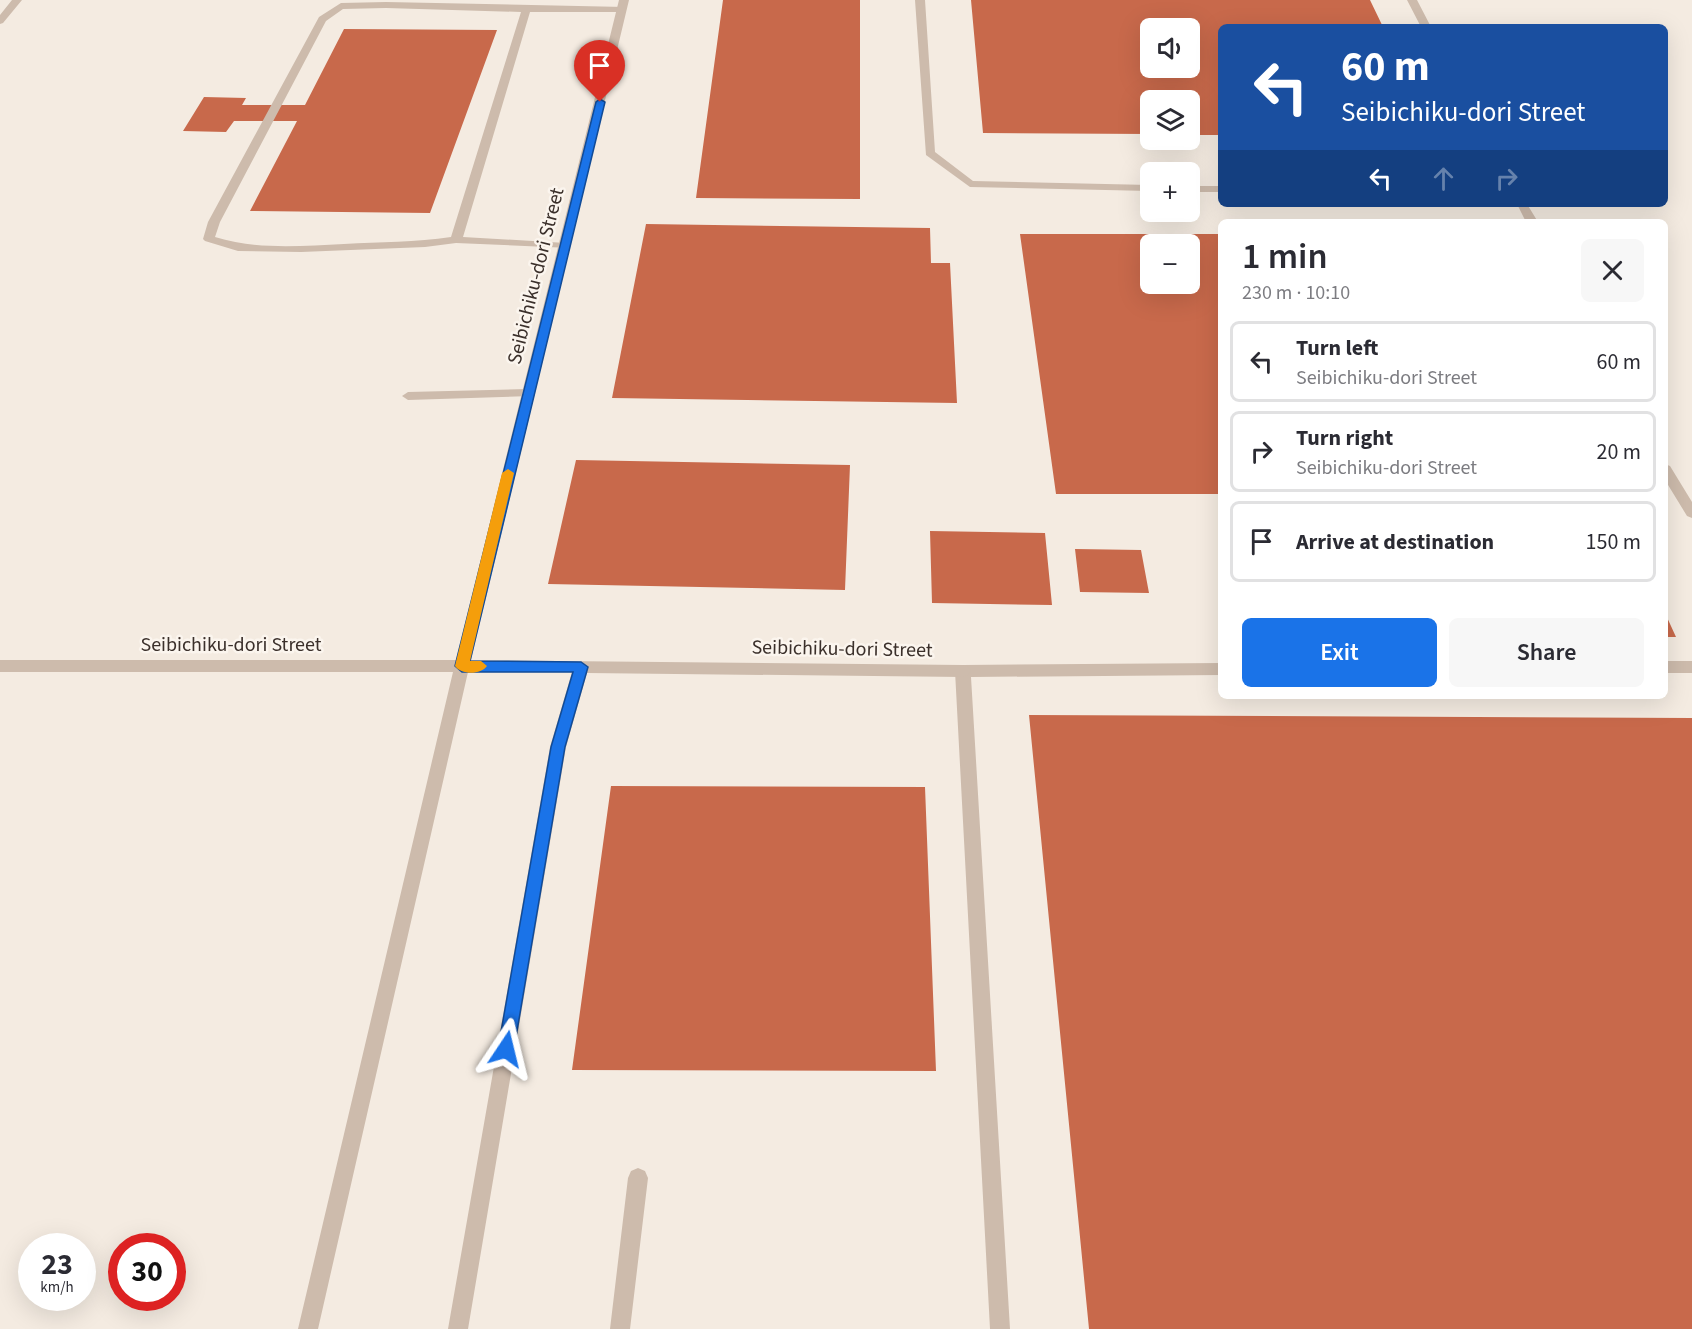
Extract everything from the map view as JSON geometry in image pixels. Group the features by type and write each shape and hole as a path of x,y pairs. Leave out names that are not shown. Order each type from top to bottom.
{"street":[{"path":"0,21 17,0"},
{"path":"920,0 930,153 970,184 1140,188"},
{"path":"1412,0 1424,24"},
{"path":"566,246 456,240 425,244 291,249 238,248 209,239 214,222 322,19 341,6 526,9 623,5"},
{"name":"Seibichiku-dori Street","path":"462,666 623,5"},
{"path":"456,240 526,9"},
{"path":"1200,189 1218,189"},
{"path":"408,396 527,393"},
{"path":"1668,474 1692,513"},
{"name":"Seibichiku-dori Street","path":"0,666 462,666 963,671 1218,669"},
{"path":"308,1329 462,666"},
{"path":"458,1329 558,747 581,667"},
{"path":"1668,667 1692,667"},
{"path":"963,671 1000,1329"},
{"path":"620,1329 638,1178"}],"building":[{"path":"723,0 860,0 860,199 696,198"},
{"path":"971,0 1370,0 1382,24 1218,24 1218,135 1200,135 1200,90 1140,90 1140,134 983,133"},
{"path":"344,29 497,30 430,213 250,211 297,121 234,121 226,132 183,131 204,97 246,98 242,105 305,105"},
{"path":"646,224 930,228 931,263 950,263 957,403 612,398"},
{"path":"1020,234 1140,234 1140,294 1200,294 1200,234 1218,234 1218,494 1056,494"},
{"path":"576,460 850,465 845,590 548,584"},
{"path":"930,531 1045,533 1052,605 932,603"},
{"path":"1075,549 1141,550 1149,593 1080,592"},
{"path":"1668,620 1676,637 1668,637"},
{"path":"1029,715 1692,718 1692,1329 1089,1329"},
{"path":"611,786 925,787 936,1071 572,1070"}],"slow traffic":[{"path":"481,666 462,666 508,473"}],"route":[{"path":"506,1049 558,747 581,667 462,666 600,102"}]}
